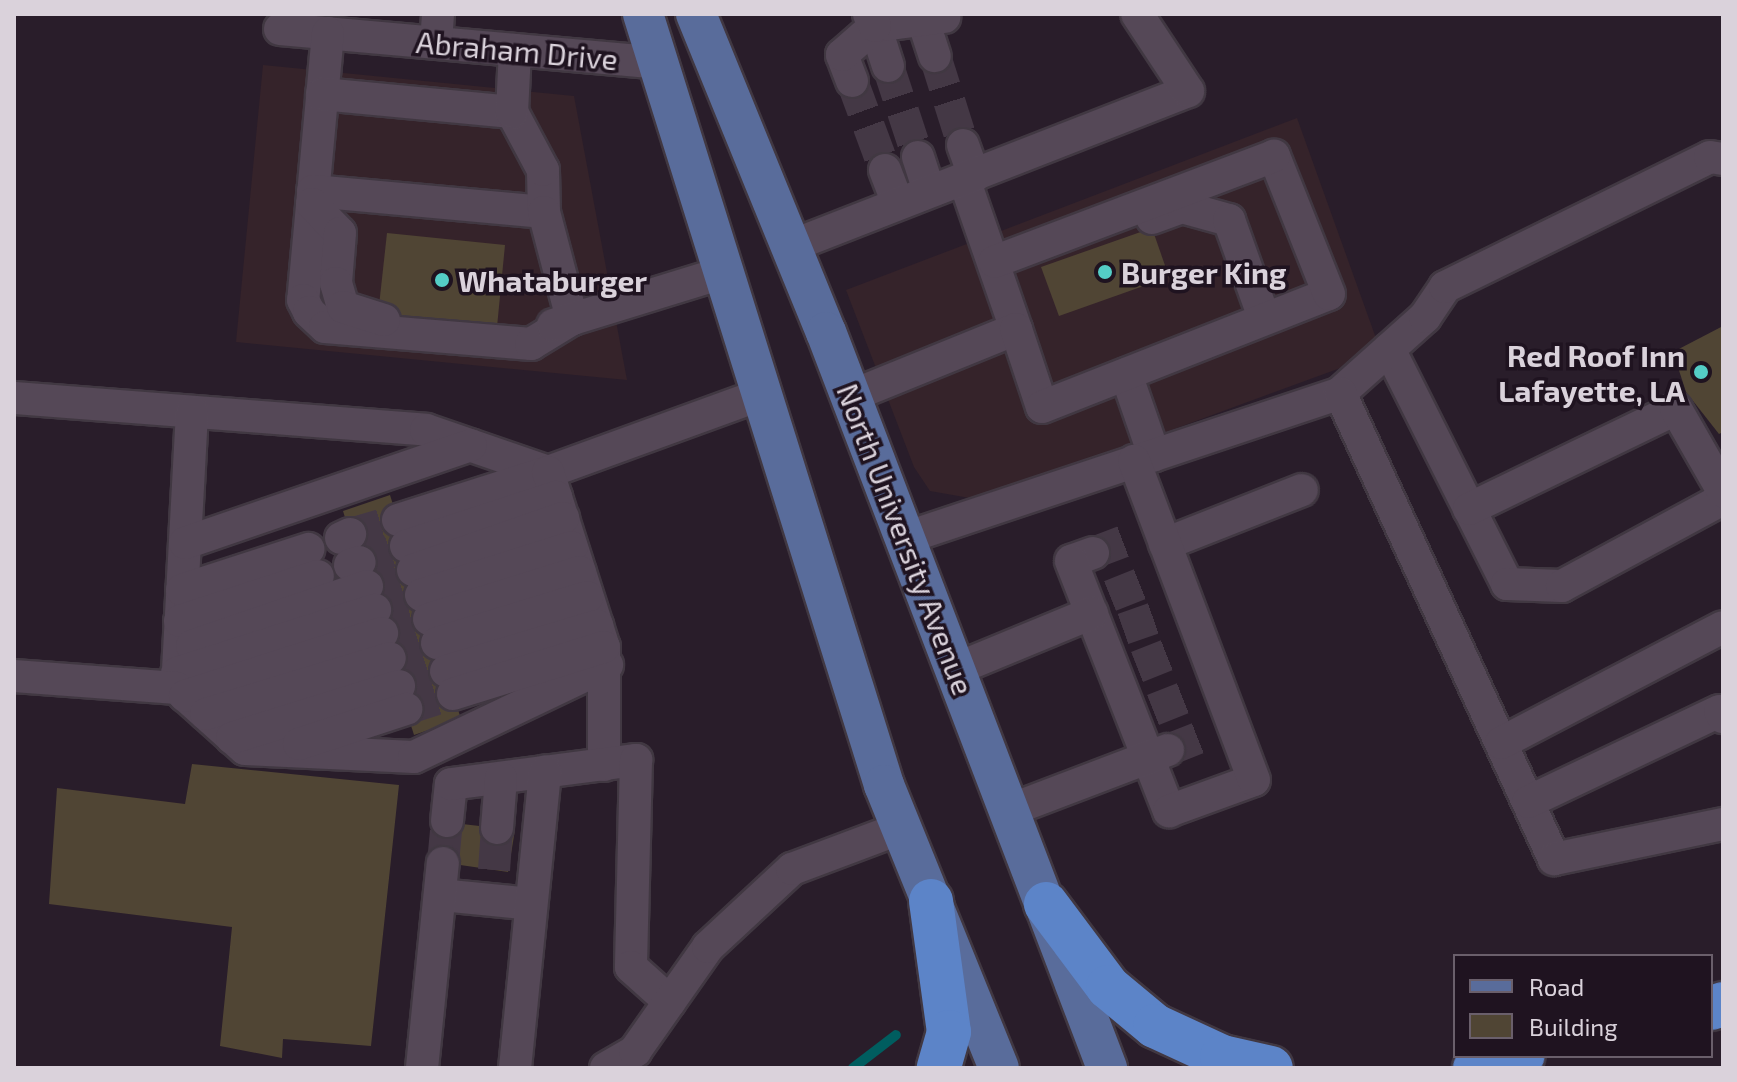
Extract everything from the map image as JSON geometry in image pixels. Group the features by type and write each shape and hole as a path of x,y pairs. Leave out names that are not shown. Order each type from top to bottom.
{"highway":[{"path":"931,901 949,1032 939,1068"},
{"path":"1046,904 1108,987 1155,1026 1222,1057 1271,1068"},
{"path":"1475,1068 1514,1058"}],"main road":[{"path":"643,14 760,395 901,828 999,1068"},
{"name":"North University Avenue","path":"696,14 851,396 1107,1068"}],"street":[{"path":"791,246 1188,91 1137,14"},
{"path":"852,81 842,55 872,20 933,19 935,56"},
{"path":"872,20 888,66"},
{"name":"Abraham Drive","path":"280,29 328,33 437,28 515,50 658,63"},
{"path":"328,33 303,300 325,327 531,344 572,319 722,273"},
{"path":"515,50 512,112 543,170 544,212 572,319"},
{"path":"322,94 512,112"},
{"path":"963,145 994,262 1042,407 1329,294 1274,156 994,262"},
{"path":"918,157 929,190"},
{"path":"905,538 1340,393 1389,349 1445,287 1710,157 1723,159"},
{"path":"885,170 898,204"},
{"path":"312,198 544,212"},
{"path":"994,262 1023,265 1182,207 1229,220 1264,318"},
{"path":"851,396 1016,329"},
{"path":"1389,349 1507,584 1562,586 1723,499"},
{"path":"1093,553 1071,561 1103,616 1127,671 1158,754 1169,811 1254,780 1220,731 1175,610 1157,552 1144,458 1126,374"},
{"path":"1340,393 1554,859 1723,824"},
{"path":"192,412 185,543 184,662 232,738 245,749 414,757 579,571 760,395"},
{"path":"14,398 426,430 471,445 579,571 604,765"},
{"path":"1469,509 1676,409 1723,491"},
{"path":"185,543 471,445"},
{"path":"1157,552 1302,490"},
{"path":"184,662 313,562"},
{"path":"425,607 579,571"},
{"path":"425,607 579,571"},
{"path":"425,607 579,571"},
{"path":"425,607 579,571"},
{"path":"277,751 372,608"},
{"path":"184,662 372,608"},
{"path":"14,676 184,662 372,608"},
{"path":"232,738 372,608"},
{"path":"956,669 1103,616"},
{"path":"1501,743 1723,627"},
{"path":"1528,802 1720,711 1723,717"},
{"path":"1010,810 1158,754"},
{"path":"447,821 451,784 636,760 631,967 670,1002"},
{"path":"515,1068 545,772"},
{"path":"497,828 501,778"},
{"path":"606,1068 635,1051 708,947 792,869 901,828"},
{"path":"422,1068 442,879 493,885 531,904"}],"shaded area":[{"path":"263,65 574,96 627,380 236,342"},
{"path":"1297,118 1377,341 1354,363 981,500 930,491 914,467 846,290"}],"building":[{"name":"Burger King","path":"1152,228 1169,277 1059,316 1041,267"},
{"name":"Whataburger","path":"387,233 505,245 497,327 378,315"},
{"name":"Red Roof Inn Lafayette, LA","path":"1723,326 1723,432 1719,434 1686,392 1673,352"},
{"path":"390,495 461,719 414,735 343,511"},
{"path":"192,764 399,785 371,1046 283,1039 282,1058 220,1046 232,927 49,904 57,788 185,804"},
{"path":"436,821 515,830 508,872 433,861"}],"waterway":[{"path":"853,1068 896,1035"}],"tunnel":[{"path":"935,56 963,145"},
{"path":"888,66 918,157"},
{"path":"852,81 885,170"},
{"path":"350,534 398,520"},
{"path":"1093,553 1135,537"},
{"path":"360,562 406,546"},
{"path":"367,586 413,570"},
{"path":"1110,596 1150,580"},
{"path":"375,610 421,595"},
{"path":"1123,629 1163,615"},
{"path":"382,633 429,619"},
{"path":"390,658 437,643"},
{"path":"1137,667 1175,652"},
{"path":"399,686 446,671"},
{"path":"406,709 453,694"},
{"path":"1153,710 1191,695"},
{"path":"1168,750 1206,735"},
{"path":"443,863 447,821"},
{"path":"494,870 497,828"}],"place":[{"name":"Burger King","path":"1105,272"},
{"name":"Whataburger","path":"442,280"},
{"name":"Red Roof Inn Lafayette, LA","path":"1701,372"}]}
